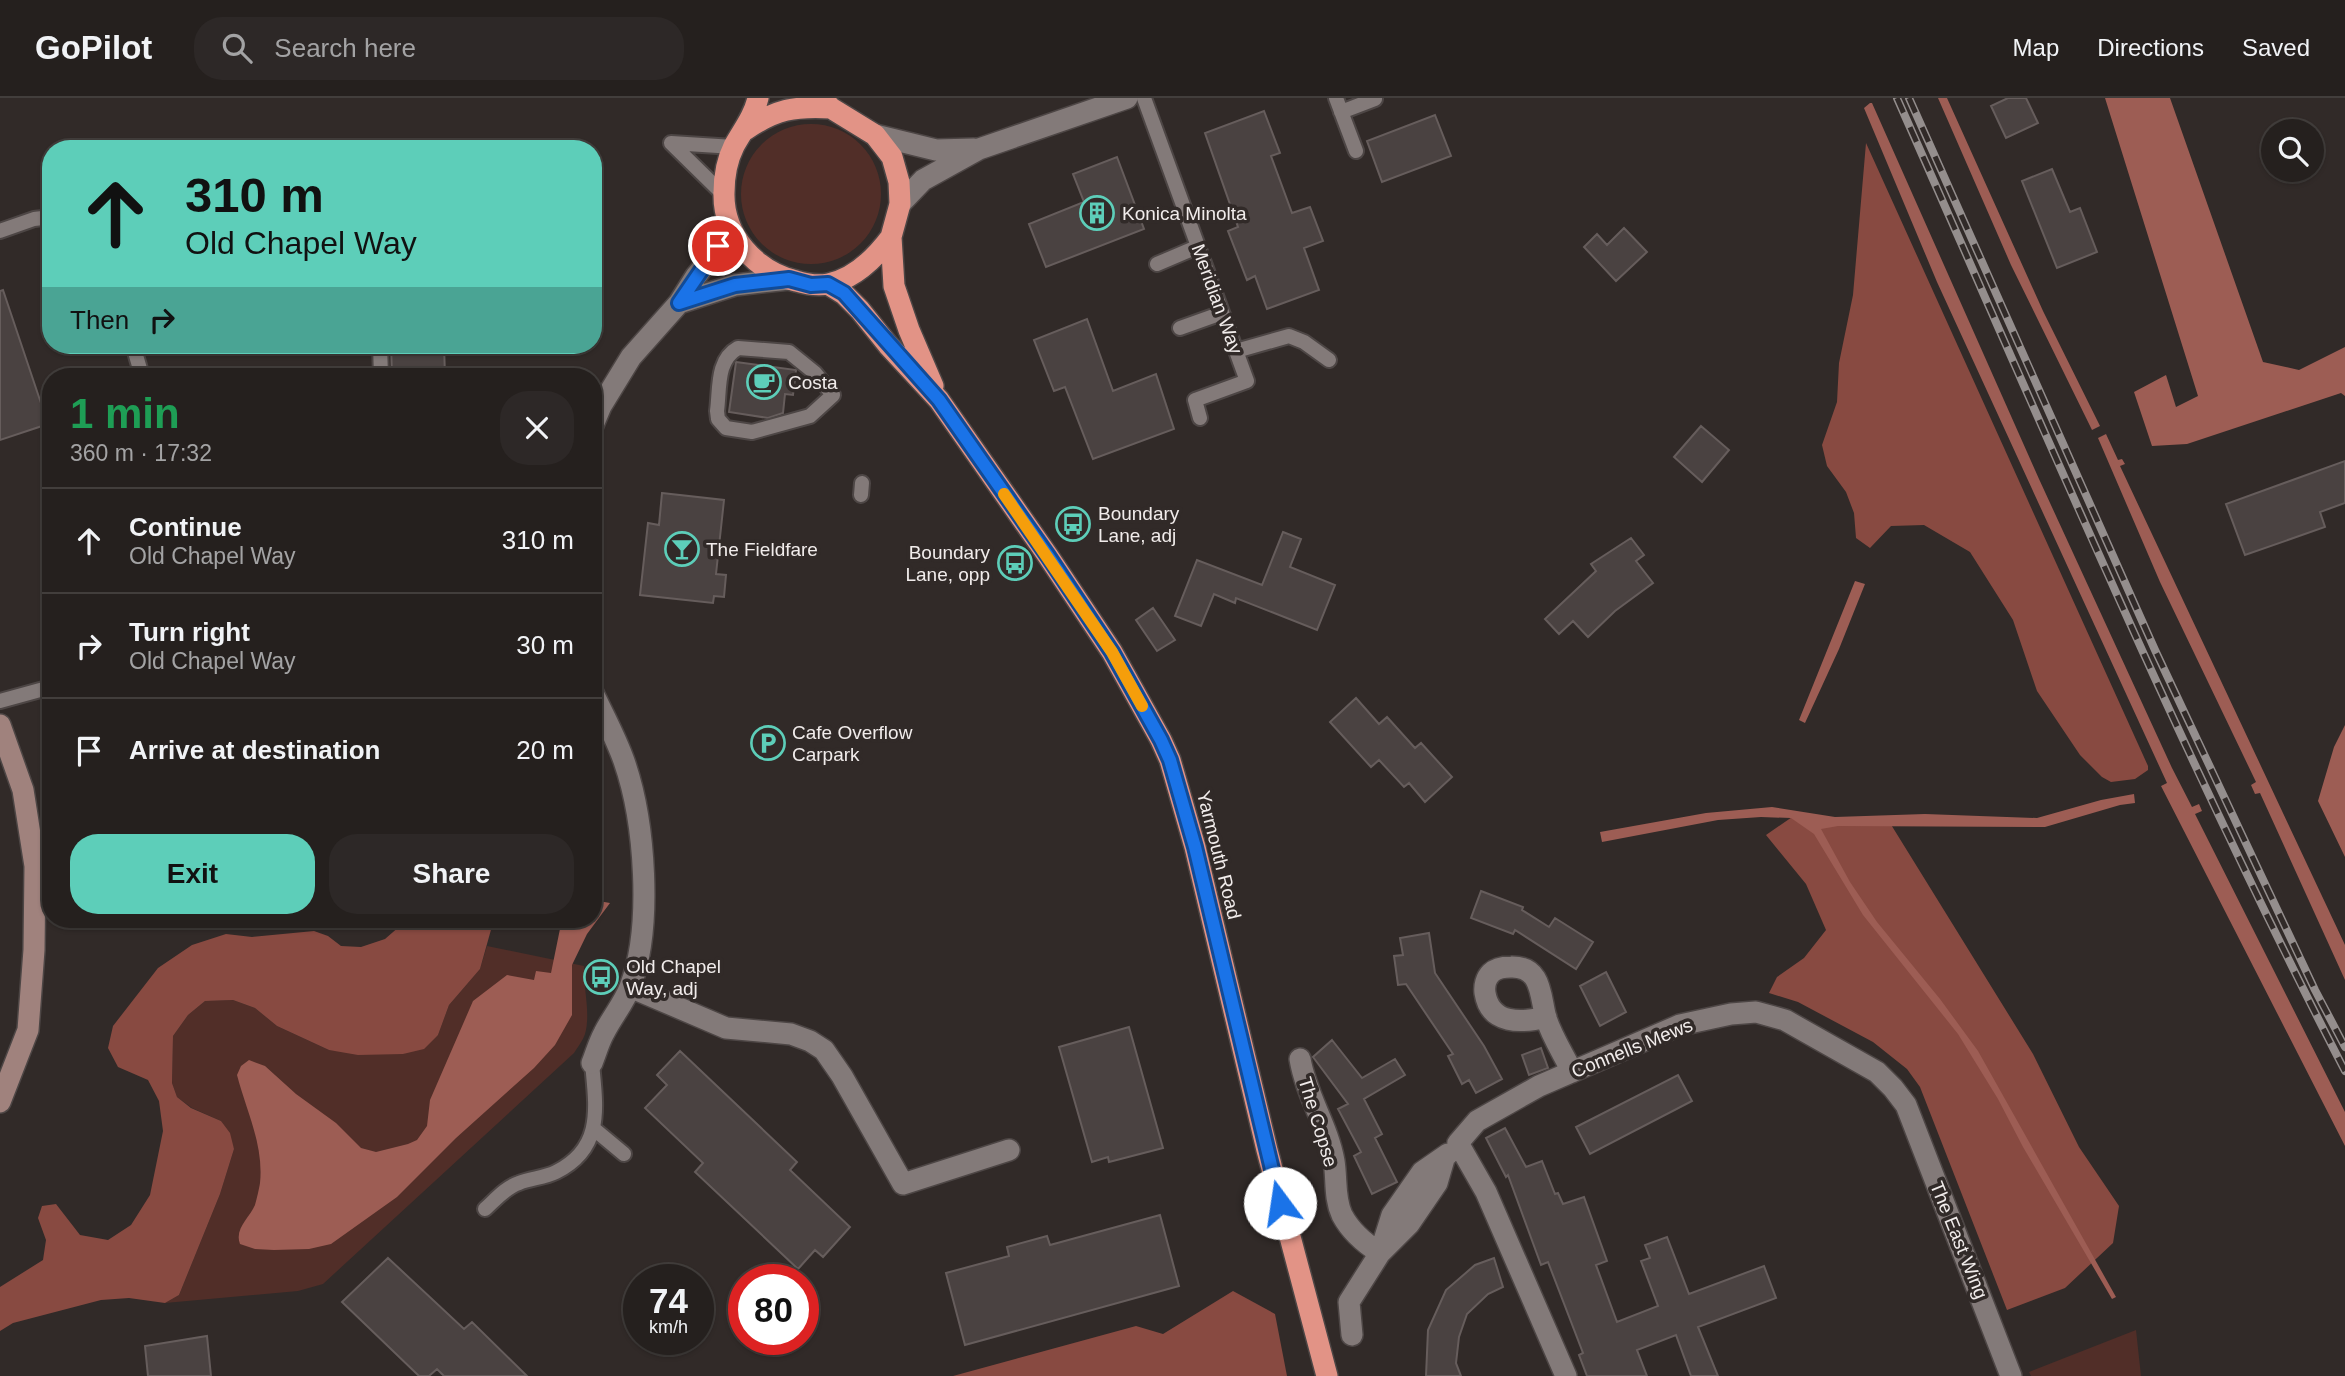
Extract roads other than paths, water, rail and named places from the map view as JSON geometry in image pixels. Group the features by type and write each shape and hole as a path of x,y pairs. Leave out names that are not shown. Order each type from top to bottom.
{"highway":[{"path":"758,98 726,168 723,194 728,223 741,245 758,264 789,279 811,285 828,284"},
{"name":"Yarmouth Road","path":"740,138 763,118 784,109 826,103 875,135 892,157 899,182 900,204 891,237 894,286 909,330 939,400"},
{"name":"Yarmouth Road","path":"828,284 862,267 878,254 891,237"},
{"name":"Yarmouth Road","path":"828,284 844,293 939,400 1112,652 1161,740 1170,760 1195,847 1287,1229 1328,1376"}],"street":[{"path":"900,204 923,180 979,149 1127,98"},
{"path":"875,135 936,149 979,149"},
{"path":"602,403 631,357 679,303 713,255 728,223"},
{"path":"679,303 735,285 789,279"},
{"path":"592,1063 603,1035 630,987 641,939 643,912 643,859 639,827 625,762 602,712"},
{"path":"0,725 23,790 35,866 34,950 28,1030 0,1102"},
{"path":"630,987 726,1028 791,1034 824,1050 838,1069 903,1184 1009,1150"},
{"name":"Connells Mews","path":"1451,1151 1477,1121 1539,1086 1680,1025 1731,1014 1756,1012 1784,1020 1859,1060 1893,1087 1906,1105"},
{"path":"1546,1017 1572,1072"},
{"name":"The Copse","path":"1300,1059 1310,1097 1334,1160 1336,1194 1342,1214 1354,1233 1380,1253"},
{"name":"The East Wing","path":"1906,1105 2011,1376"},
{"path":"1352,1335 1349,1302 1380,1253 1392,1216 1422,1172 1451,1151 1486,1192 1566,1376"}],"lane":[{"name":"Meridian Way","path":"1144,98 1247,381 1195,400 1200,418"},
{"path":"1356,151 1338,105 1375,99"},
{"path":"723,194 671,143 740,138"},
{"path":"0,231 42,218"},
{"path":"1157,264 1198,247"},
{"path":"1180,328 1222,313"},
{"path":"1236,351 1289,336 1304,342 1329,359"},
{"path":"738,348 789,352 815,373 833,395 810,416 752,432 726,428 718,419 723,361 729,353 738,348"},
{"path":"16,698 42,685"},
{"path":"0,701 42,690"},
{"path":"485,1209 517,1183 556,1172 573,1160 587,1144 594,1129 596,1115 592,1063"},
{"path":"594,1129 624,1154"}],"railway":[{"path":"1897,98 2169,710 2345,1071"},
{"path":"1909,98 2155,650 2315,990 2345,1047"}],"place":[{"name":"Konica Minolta","path":"1097,213"},
{"name":"Costa","path":"764,382"},
{"name":"Boundary Lane, adj","path":"1073,524"},
{"name":"The Fieldfare","path":"682,549"},
{"name":"Boundary Lane, opp","path":"1015,563"},
{"name":"Cafe Overflow Carpark","path":"768,743"},
{"name":"Old Chapel Way, adj","path":"601,977"}]}
